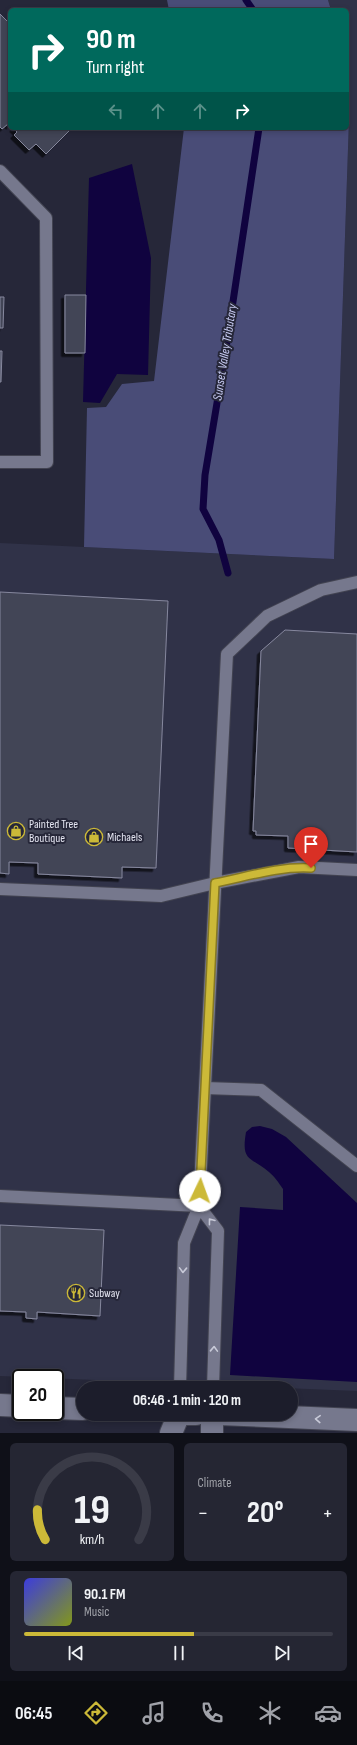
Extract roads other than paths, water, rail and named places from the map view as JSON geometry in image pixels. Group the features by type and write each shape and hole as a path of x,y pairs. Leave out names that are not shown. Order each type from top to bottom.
{"main road":[{"path":"0,1405 12,1406"},
{"path":"64,1408 76,1409"},
{"path":"298,1417 357,1420"},
{"path":"171,1433 176,1421"},
{"path":"212,1421 212,1433"}],"lane":[{"path":"0,171 46,218 47,462 0,462"},
{"path":"180,1381 184,1243 199,1206 227,654 267,616 321,590 357,582"},
{"path":"0,888 161,896 215,883 299,867 357,870"},
{"path":"205,1088 261,1090 357,1166"},
{"path":"0,1196 199,1206 218,1230 213,1381"}],"waterway":[{"name":"Sunset Valley Tributary","path":"246,0 252,8"},
{"name":"Sunset Valley Tributary","path":"228,573 219,540 203,509 205,475 225,355 259,130"}],"place":[{"name":"Painted Tree Boutique","path":"16,831"},
{"name":"Michaels","path":"94,837"},
{"name":"Subway","path":"76,1293"}]}
